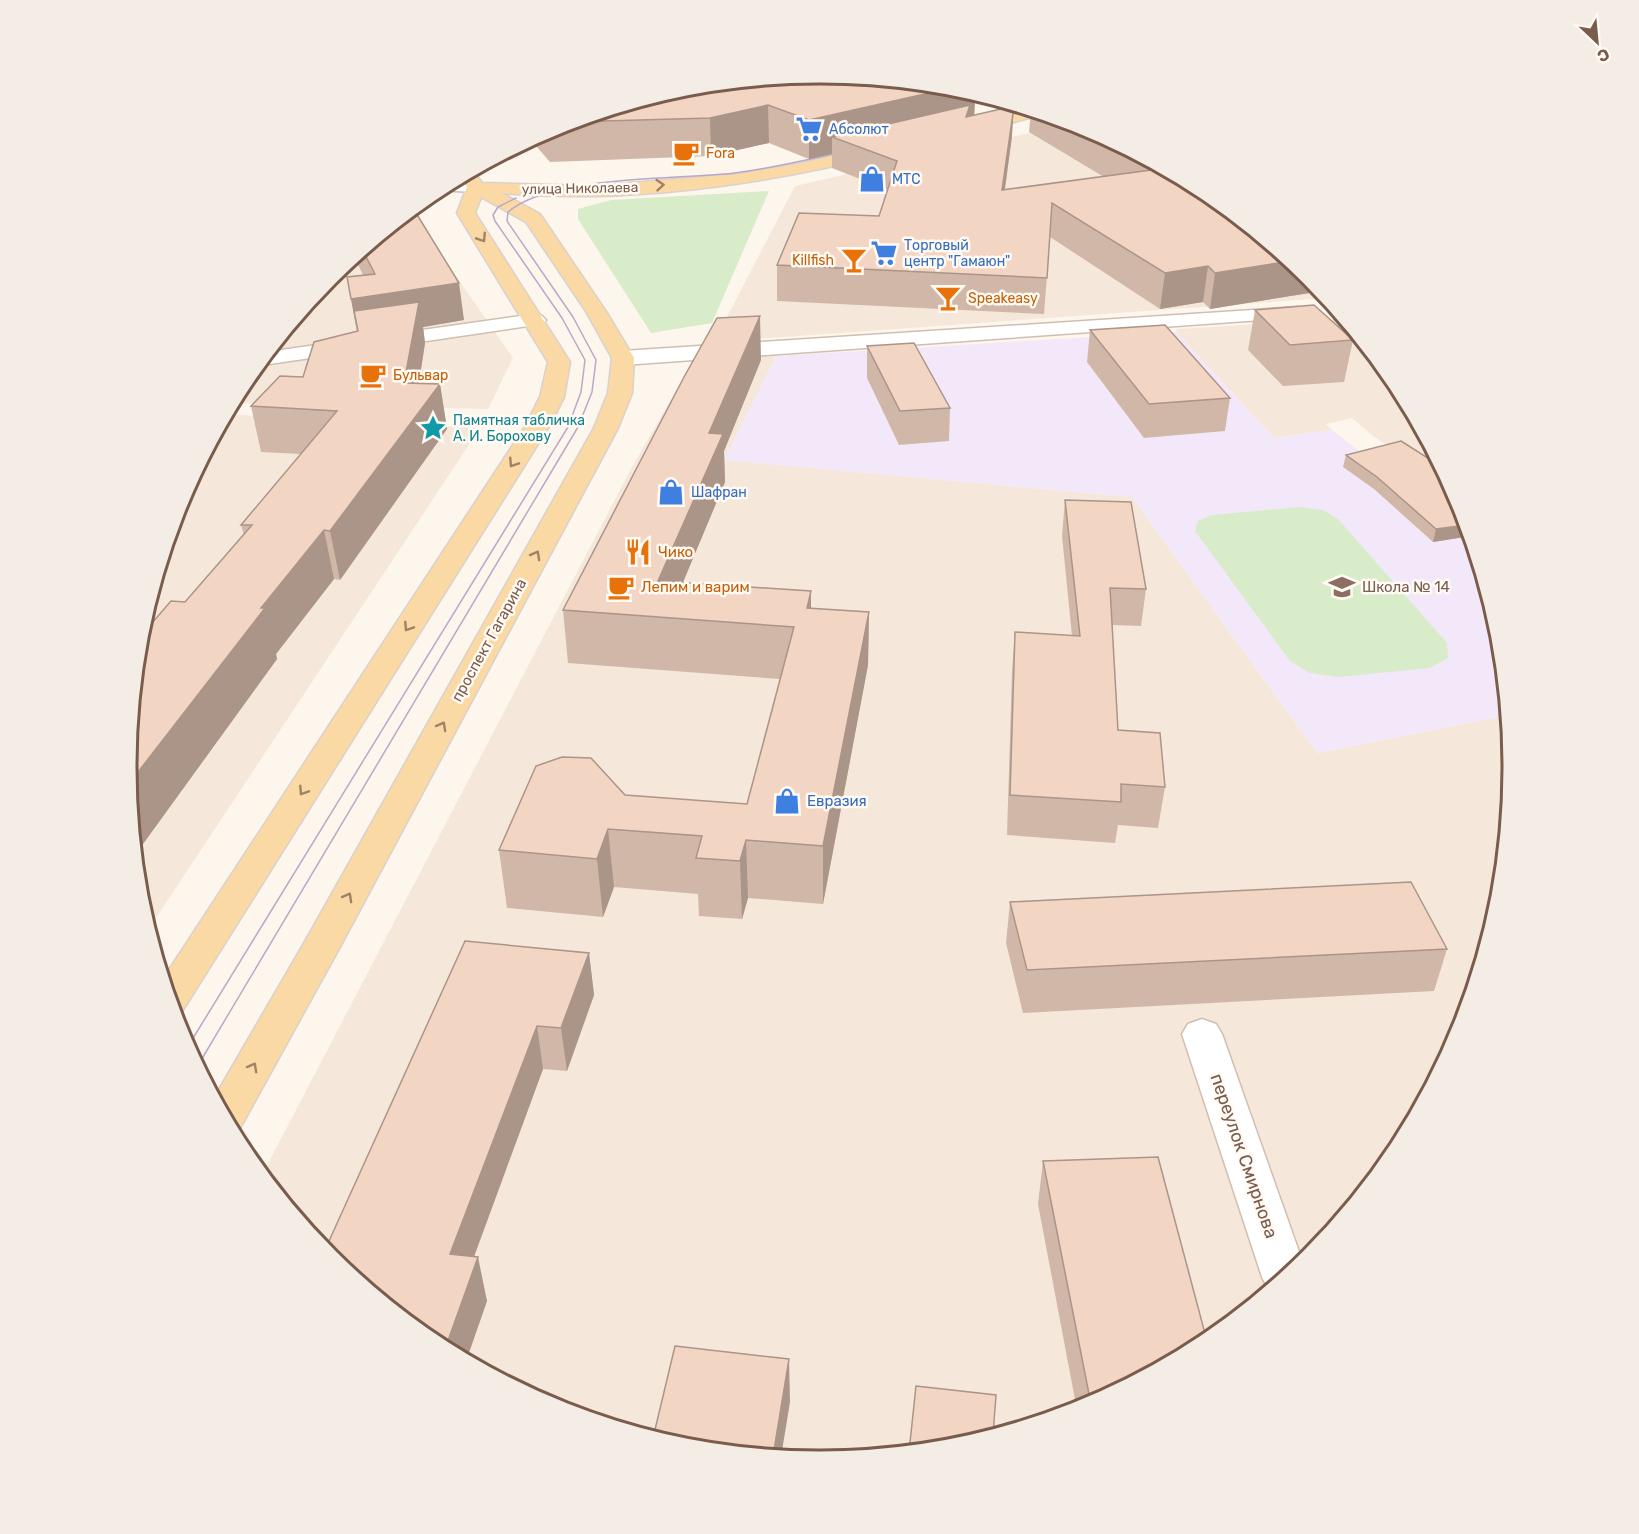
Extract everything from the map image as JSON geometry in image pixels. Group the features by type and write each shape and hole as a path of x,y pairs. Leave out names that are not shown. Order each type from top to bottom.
{"main road":[{"path":"957,116 997,107"},
{"path":"949,134 1024,115"},
{"name":"улица Николаева","path":"471,180 724,166 781,157 880,134"},
{"name":"улица Николаева","path":"471,180 537,191 592,191 751,177 798,169 894,147"},
{"path":"471,180 533,218 597,313 623,358"},
{"path":"175,991 538,425 552,397 559,362 535,320 465,213 471,180"},
{"path":"533,218 541,207 563,198 592,191"},
{"name":"проспект Гагарина","path":"229,1109 606,428 620,393 623,358"}],"street":[{"path":"623,358 1306,313"},
{"path":"273,358 535,320"},
{"name":"переулок Смирнова","path":"1203,1034 1283,1268"}],"shaded area":[{"path":"1057,127 1120,153 1256,242 1316,299 714,342 795,186"},
{"path":"415,217 513,358 488,409 242,403 278,351 306,317 369,253"},
{"path":"1335,320 1387,388 1411,426 1437,476 1373,436 1352,418 1326,424 1332,430 1274,438 1176,332 1177,329"},
{"name":"Школа № 14","path":"1176,332 1274,438 1332,430 1371,460 1374,489 1433,542 1462,537 1479,590 1489,634 1497,678 1500,716 1317,753 1132,497 724,460 776,356"},
{"path":"775,353 776,356 725,460 1132,497 1317,753 1500,716 1501,812 1497,856 1479,944 1451,1028 1411,1108 1387,1146 1333,1217 1270,1281 1235,1309 1199,1335 1122,1380 1039,1414 953,1437 864,1449 820,1450 775,1449 686,1437 600,1414 517,1380 440,1335 404,1309 369,1281 337,1250 306,1217 266,1167 632,467 694,359"},
{"path":"235,415 480,428 155,920 142,856 138,812 138,722 142,678 160,590 173,547 188,506 207,465"}],"green space":[{"path":"769,191 712,323 651,333 578,219 578,209 611,200"},
{"path":"1299,507 1323,510 1338,519 1447,643 1448,658 1430,668 1339,677 1310,673 1290,661 1195,531 1198,521 1212,515"}],"building":[{"path":"775,85 864,85 929,93 809,120 768,105 710,118 597,121 686,97"},
{"path":"970,105 966,117 1002,109 1013,112 1002,190 1150,170 1199,199 1235,225 1280,263 1215,273 1208,266 1165,273 1052,203 1047,278 777,265 799,213 879,216 897,161 832,137"},
{"path":"417,215 459,283 351,299 347,277 375,274 366,256"},
{"path":"419,302 404,383 440,384 330,531 324,530 261,608 265,608 137,773 142,678 153,622 171,601 185,602 252,525 241,525 337,411 251,406 280,376 303,377 314,342 358,331 354,311"},
{"path":"1314,305 1352,340 1290,345 1255,310"},
{"path":"760,316 709,433 723,434 658,581 811,591 807,608 869,612 823,846 746,840 740,861 696,858 702,836 608,829 597,859 499,850 536,766 562,757 591,758 625,795 747,804 794,627 563,610 717,318"},
{"path":"1165,325 1230,398 1149,404 1090,330"},
{"path":"914,343 950,408 900,411 867,346"},
{"path":"1401,441 1428,458 1458,526 1436,529 1377,477 1346,455"},
{"path":"1065,500 1131,502 1146,589 1110,588 1118,730 1160,733 1165,787 1121,784 1121,802 1010,795 1015,632 1080,636"},
{"path":"1411,882 1447,949 1027,970 1010,902"},
{"path":"465,941 589,953 561,1028 537,1026 450,1254 478,1257 448,1340 369,1281 329,1241"},
{"path":"1158,1157 1204,1331 1122,1380 1089,1394 1043,1161"},
{"path":"675,1346 789,1359 774,1449 686,1437 655,1430"},
{"path":"916,1386 996,1395 994,1428 910,1444"}],"tram line":[{"path":"996,116 1013,112"},
{"path":"202,1058 578,427 592,392 596,360 573,317 507,221 508,212 528,200 553,191 583,185 735,173 847,151"},
{"path":"193,1038 568,427 581,392 585,360 562,318 495,221 493,215 498,207 516,198"}],"place":[{"name":"Абсолют","path":"809,129"},
{"name":"Fora","path":"686,153"},
{"name":"МТС","path":"872,179"},
{"name":"Торговый центр \"Гамаюн\"","path":"884,253"},
{"name":"Killfish","path":"854,260"},
{"name":"Speakeasy","path":"948,298"},
{"name":"Бульвар","path":"373,375"},
{"name":"Памятная табличка А. И. Борохову","path":"433,428"},
{"name":"Шафран","path":"671,492"},
{"name":"Чико","path":"638,552"},
{"name":"Лепим и варим","path":"621,587"},
{"name":"Школа № 14","path":"1342,587"},
{"name":"Евразия","path":"787,801"}]}
